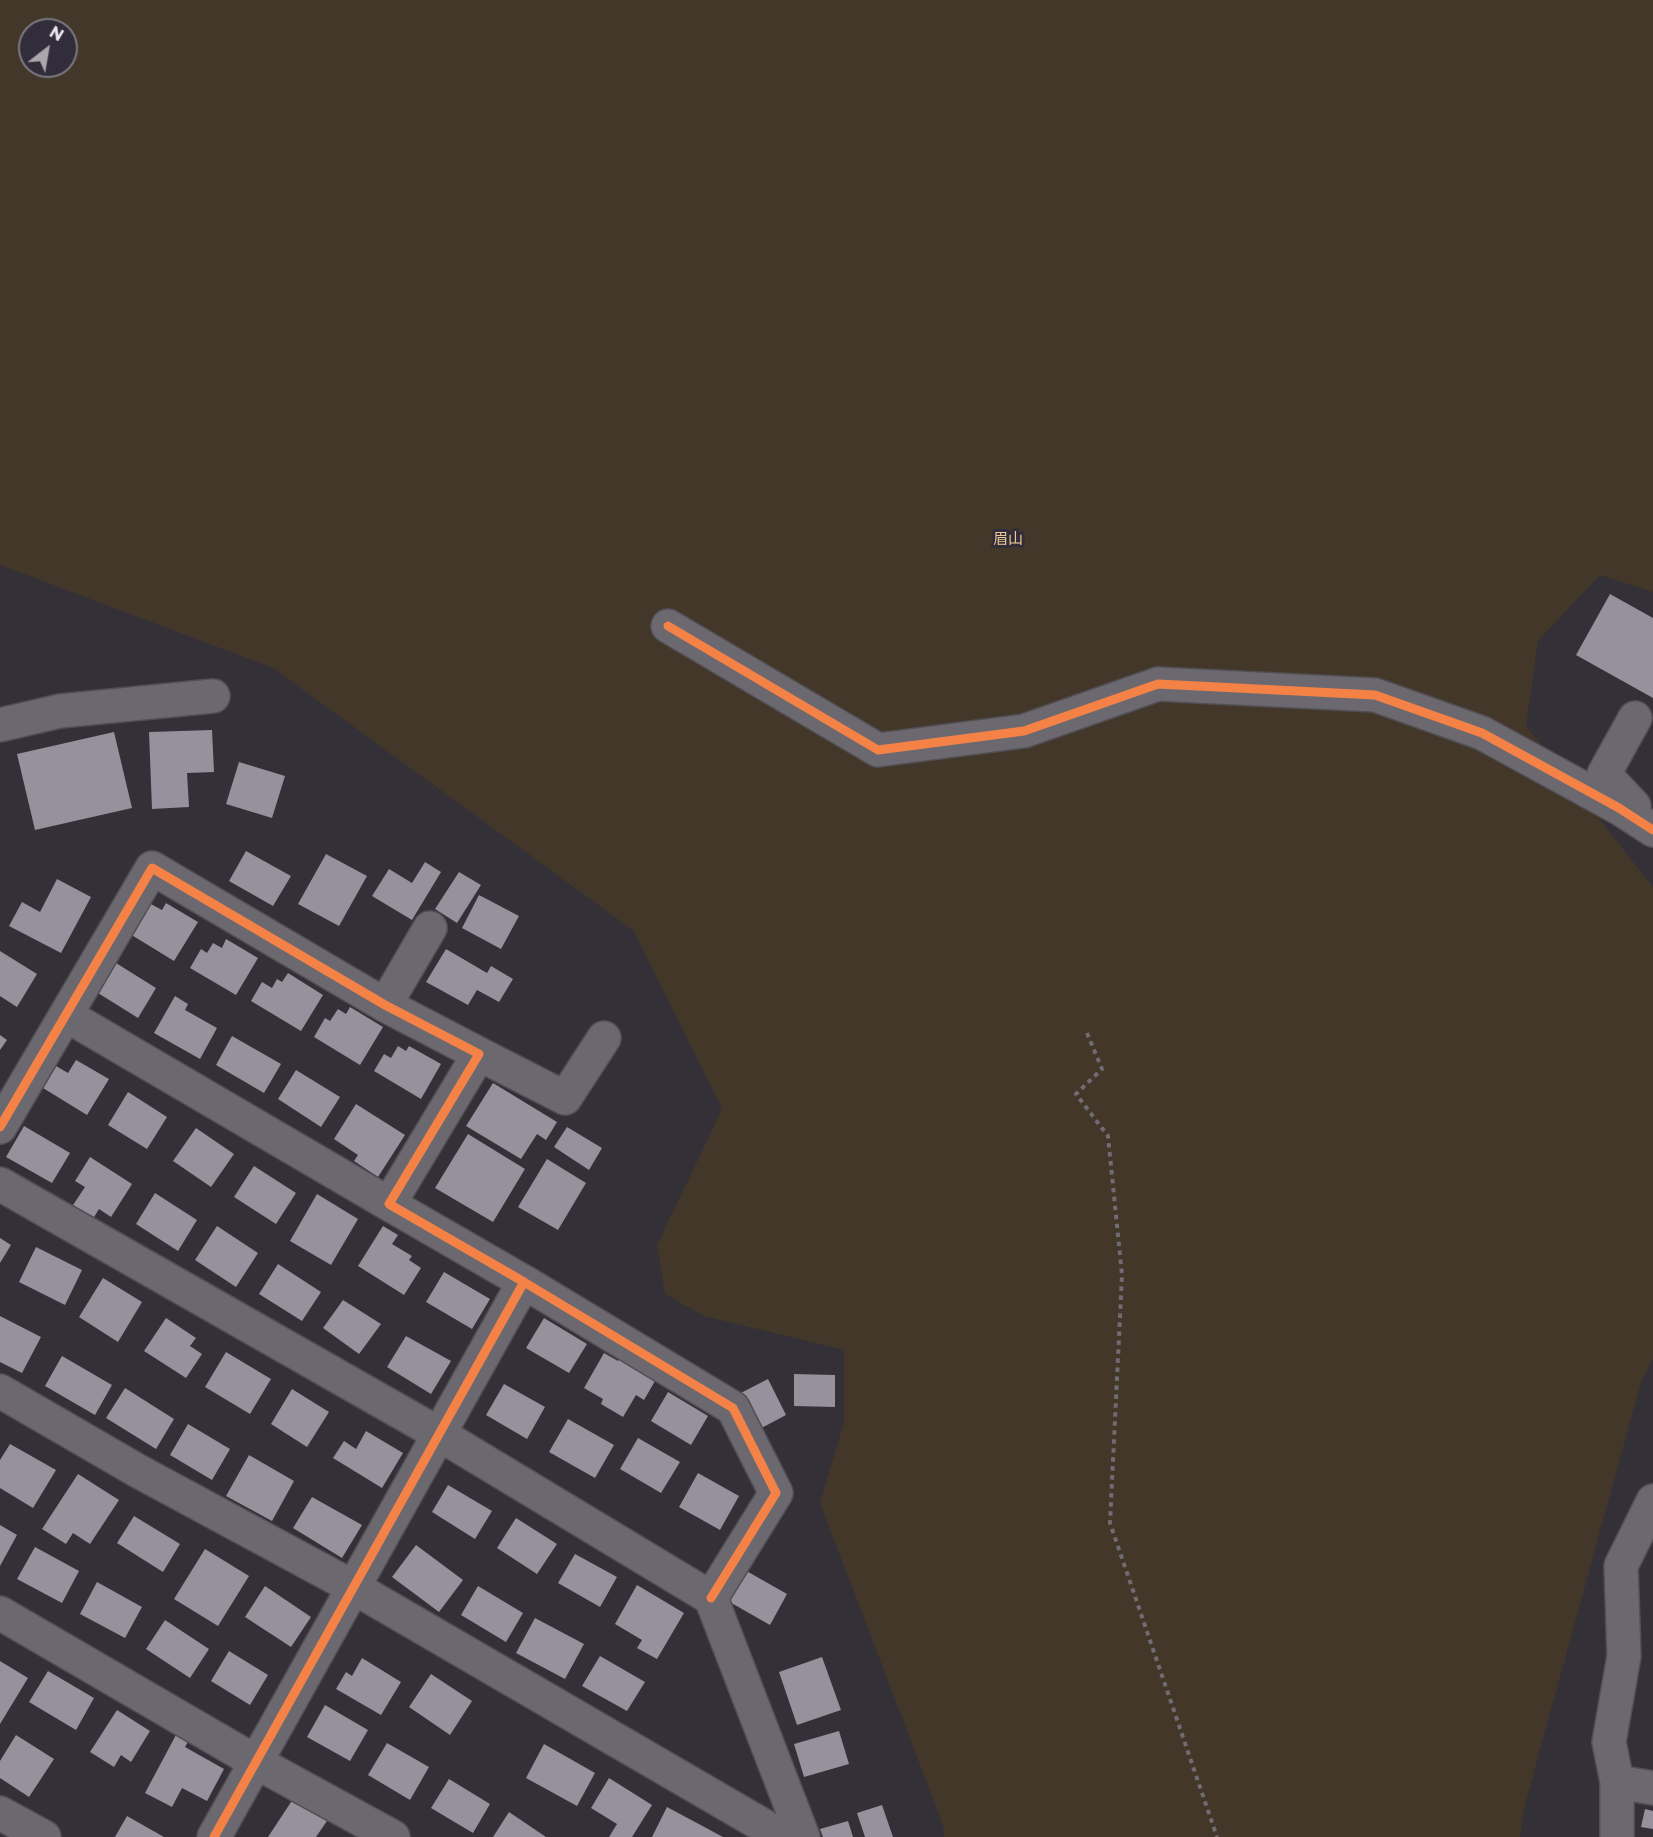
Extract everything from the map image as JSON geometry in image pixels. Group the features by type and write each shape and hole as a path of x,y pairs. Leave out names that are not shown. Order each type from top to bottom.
{"street":[{"path":"669,626 878,750 1024,731 1158,684 1375,695 1482,733 1653,829"},
{"path":"4,721 60,711 213,696"},
{"path":"1635,718 1604,774 1653,829"},
{"path":"0,1127 152,868 385,1005 564,1098 604,1038"},
{"path":"385,1005 430,928"},
{"path":"66,1015 524,1282 733,1408 776,1493 711,1598"},
{"path":"389,1204 479,1054"},
{"path":"0,1184 439,1434 711,1598 803,1837"},
{"path":"214,1837 524,1282"},
{"path":"0,1391 138,1471 353,1587 783,1837"},
{"path":"1617,1837 1617,1782 1609,1742 1624,1656 1621,1566 1653,1501"},
{"path":"0,1613 256,1762 393,1837"},
{"path":"1617,1782 1653,1788"},
{"path":"0,1813 44,1837"}],"path":[{"path":"1087,1033 1102,1069 1076,1094 1108,1136 1122,1275 1110,1523 1217,1837"}],"green space":[{"name":"眉山","path":"0,0 1653,0 1653,592 1600,575 1538,641 1526,726 1653,887 1653,1359 1641,1382 1524,1808 1520,1837 944,1837 943,1825 820,1503 844,1422 844,1350 704,1316 665,1294 657,1245 722,1109 634,931 273,668 0,565"}],"building":[{"path":"1610,594 1653,618 1653,698 1576,655"},
{"path":"212,730 214,772 187,773 189,807 152,809 149,732"},
{"path":"114,732 132,808 35,830 17,754"},
{"path":"239,762 285,776 272,818 226,804"},
{"path":"246,851 291,876 273,906 229,881"},
{"path":"326,854 367,876 339,926 298,904"},
{"path":"425,862 441,872 412,920 372,896 389,869 412,883"},
{"path":"459,872 481,885 457,923 435,909"},
{"path":"57,879 91,897 61,953 9,926 22,902 40,912"},
{"path":"479,895 519,916 501,949 462,928"},
{"path":"149,903 162,910 166,903 198,922 174,961 130,934"},
{"path":"226,939 258,958 236,995 190,968 201,949 207,953 213,943 222,948"},
{"path":"446,949 487,973 491,966 513,979 499,1002 477,990 468,1005 426,982"},
{"path":"0,951 37,974 17,1007 0,996"},
{"path":"116,963 156,988 138,1018 98,993"},
{"path":"288,973 323,995 301,1031 251,1001 262,982 272,988 277,979 282,982"},
{"path":"175,996 188,1004 185,1010 217,1028 200,1059 154,1033"},
{"path":"350,1007 383,1027 360,1065 314,1037 325,1018 330,1021 338,1009 346,1014"},
{"path":"0,1035 7,1040 0,1050"},
{"path":"232,1036 281,1064 264,1093 216,1065"},
{"path":"398,1046 406,1051 409,1046 441,1064 421,1099 374,1071 384,1054 391,1058"},
{"path":"76,1060 109,1079 87,1115 43,1088 56,1066 68,1073"},
{"path":"296,1070 340,1097 321,1127 278,1099"},
{"path":"493,1083 557,1122 546,1140 537,1134 521,1159 466,1126"},
{"path":"128,1092 167,1117 147,1149 108,1125"},
{"path":"356,1104 405,1135 378,1177 354,1161 358,1155 334,1139"},
{"path":"24,1126 70,1153 52,1183 6,1157"},
{"path":"567,1127 602,1148 589,1170 554,1147"},
{"path":"196,1128 234,1154 211,1187 173,1161"},
{"path":"468,1134 525,1169 493,1222 435,1188"},
{"path":"90,1157 132,1184 111,1217 99,1209 88,1227 67,1214 85,1187 75,1181"},
{"path":"547,1159 586,1183 558,1230 518,1207"},
{"path":"254,1166 296,1193 276,1224 234,1197"},
{"path":"155,1193 197,1220 178,1251 136,1224"},
{"path":"317,1194 358,1219 331,1265 290,1241"},
{"path":"217,1226 258,1253 236,1287 195,1260"},
{"path":"383,1226 398,1235 392,1244 412,1256 409,1260 421,1268 404,1295 358,1266"},
{"path":"0,1238 11,1245 0,1263"},
{"path":"36,1247 82,1270 65,1305 19,1282"},
{"path":"278,1264 321,1292 302,1321 259,1294"},
{"path":"444,1272 490,1299 472,1329 426,1302"},
{"path":"103,1278 142,1302 118,1342 79,1317"},
{"path":"343,1300 381,1324 359,1354 323,1328"},
{"path":"0,1316 41,1337 22,1373 0,1362"},
{"path":"166,1318 196,1338 190,1346 202,1354 186,1378 144,1351"},
{"path":"544,1318 587,1344 569,1373 526,1348"},
{"path":"406,1336 451,1361 431,1394 387,1367"},
{"path":"226,1352 271,1379 250,1414 205,1387"},
{"path":"604,1353 618,1361 622,1353 659,1374 644,1400 636,1395 623,1417 601,1404 603,1399 584,1388"},
{"path":"62,1356 112,1385 95,1415 45,1386"},
{"path":"794,1374 835,1375 835,1407 794,1406"},
{"path":"768,1379 786,1415 754,1432 735,1396"},
{"path":"504,1384 545,1407 527,1439 486,1415"},
{"path":"125,1388 174,1419 156,1449 106,1418"},
{"path":"292,1389 329,1412 307,1447 271,1424"},
{"path":"668,1392 708,1416 691,1445 651,1421"},
{"path":"568,1419 614,1445 595,1478 549,1452"},
{"path":"188,1424 230,1449 212,1480 170,1455"},
{"path":"366,1431 403,1453 382,1488 333,1458 344,1441 356,1449"},
{"path":"638,1438 680,1462 661,1493 620,1469"},
{"path":"10,1444 56,1470 33,1508 0,1488 0,1460"},
{"path":"249,1455 294,1481 272,1521 226,1496"},
{"path":"698,1473 739,1496 720,1530 679,1507"},
{"path":"78,1474 119,1500 90,1544 73,1533 66,1544 42,1529"},
{"path":"448,1485 492,1511 475,1539 432,1512"},
{"path":"312,1497 362,1525 342,1558 293,1528"},
{"path":"134,1516 180,1544 163,1572 117,1543"},
{"path":"516,1518 557,1544 537,1574 497,1548"},
{"path":"0,1525 17,1535 0,1566"},
{"path":"416,1545 463,1580 439,1612 392,1577"},
{"path":"35,1547 79,1571 62,1603 17,1579"},
{"path":"205,1549 249,1576 218,1626 174,1599"},
{"path":"575,1554 617,1577 600,1607 558,1583"},
{"path":"743,1569 787,1594 770,1625 726,1600"},
{"path":"97,1582 142,1607 125,1638 80,1614"},
{"path":"637,1585 684,1613 657,1659 637,1648 642,1640 615,1624"},
{"path":"265,1586 311,1617 291,1647 245,1617"},
{"path":"478,1586 523,1613 506,1642 461,1615"},
{"path":"535,1618 584,1644 565,1679 516,1653"},
{"path":"165,1620 209,1649 190,1678 146,1649"},
{"path":"229,1651 268,1675 250,1705 211,1681"},
{"path":"600,1656 645,1682 627,1711 582,1686"},
{"path":"822,1657 841,1710 797,1725 779,1672"},
{"path":"362,1658 401,1682 381,1715 336,1689 346,1672 352,1676"},
{"path":"0,1661 28,1678 0,1724"},
{"path":"48,1671 94,1698 76,1730 29,1702"},
{"path":"431,1674 472,1701 450,1735 409,1707"},
{"path":"325,1705 368,1730 350,1761 307,1737"},
{"path":"117,1710 150,1731 131,1762 121,1755 114,1767 90,1752"},
{"path":"839,1731 849,1764 804,1777 794,1744"},
{"path":"177,1733 189,1740 185,1747 224,1769 207,1801 182,1788 172,1807 145,1793"},
{"path":"16,1735 54,1759 29,1797 0,1778 0,1761"},
{"path":"387,1743 429,1767 410,1800 368,1775"},
{"path":"544,1744 595,1773 577,1806 526,1778"},
{"path":"609,1778 652,1805 632,1837 609,1837 617,1824 591,1808"},
{"path":"449,1779 490,1804 473,1833 431,1808"},
{"path":"293,1799 327,1821 316,1837 268,1837"},
{"path":"882,1805 893,1837 865,1837 857,1813"},
{"path":"667,1807 723,1837 652,1837"},
{"path":"1645,1809 1653,1811 1653,1829 1641,1827"},
{"path":"509,1812 546,1837 493,1837"},
{"path":"127,1816 164,1837 115,1837"},
{"path":"848,1821 853,1837 823,1837 820,1829"}],"cycle path":[{"path":"668,626 878,750 1024,731 1158,684 1375,695 1482,733 1619,808 1653,830"},
{"path":"0,1127 152,868 385,1005 479,1054 389,1204 524,1282"},
{"path":"214,1837 524,1282 733,1408 776,1493 711,1598"}]}
